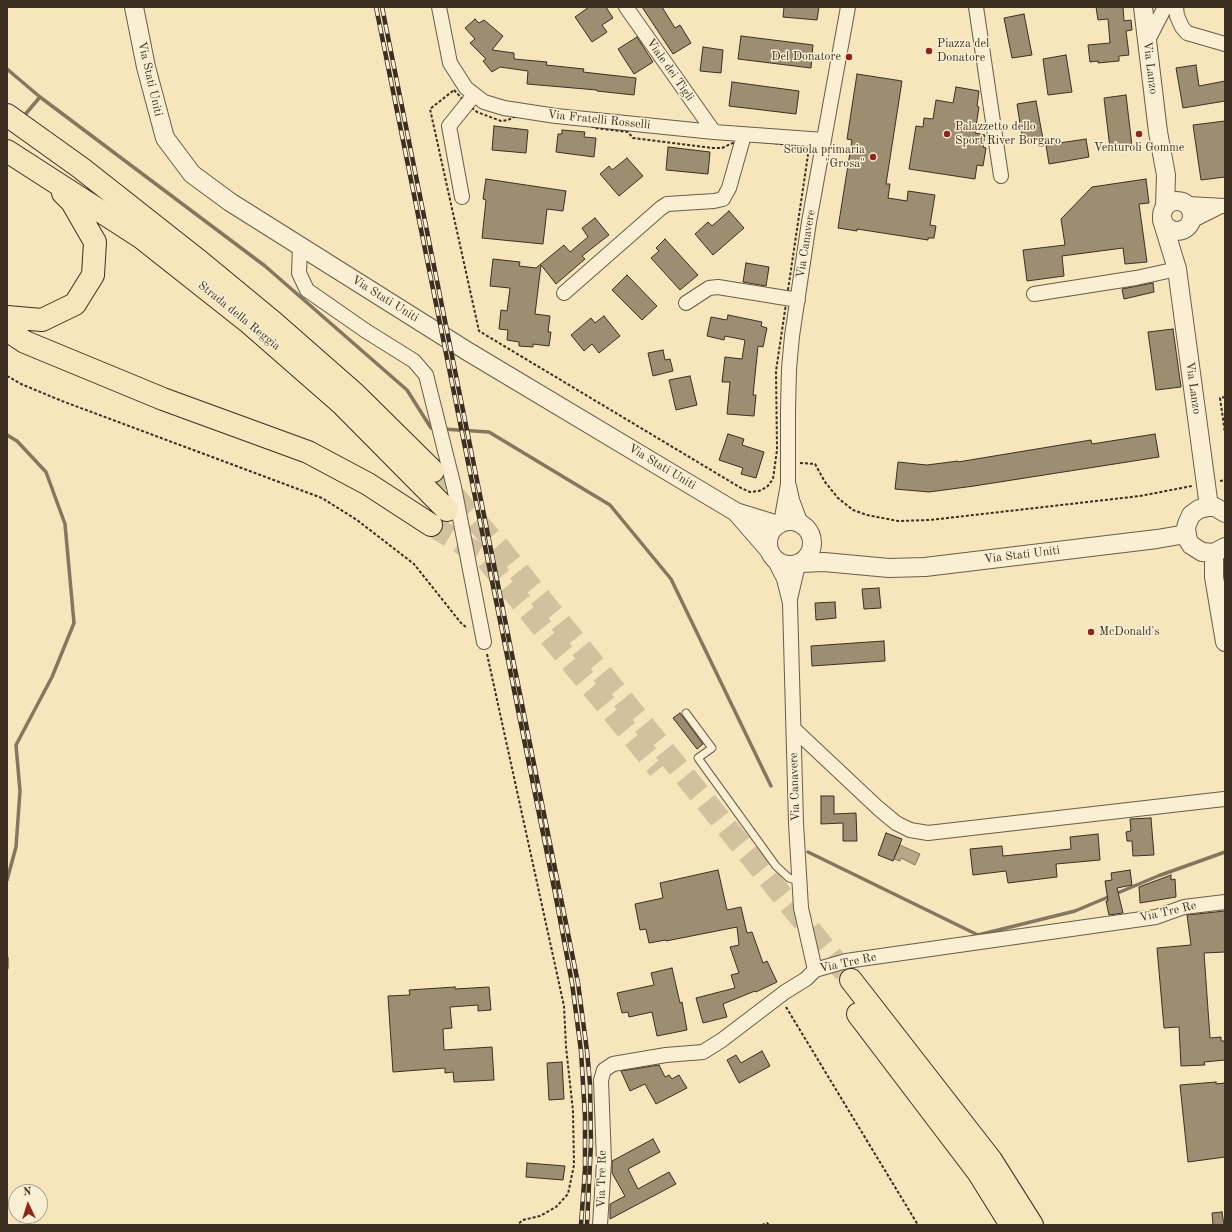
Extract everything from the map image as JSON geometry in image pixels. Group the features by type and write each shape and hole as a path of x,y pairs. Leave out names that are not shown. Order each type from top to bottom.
{"highway":[{"path":"7,115 81,168 273,322 355,394 433,471"},
{"path":"7,147 48,166 198,261"},
{"name":"Strada della Reggia","path":"7,151 142,238 247,321 342,404 447,510"},
{"path":"7,317 42,320 75,304 93,276 95,242 72,202 47,176"},
{"path":"7,330 25,342 163,398 308,452 368,484 431,525"},
{"path":"1011,1225 978,1172 845,985 991,1160 1032,1225"}],"street":[{"name":"Via Stati Uniti","path":"134,7 146,67 165,138 192,174 230,202 467,351 736,512 779,524"},
{"name":"Via Fratelli Rosselli","path":"439,7 450,63 466,88 470,99 504,108 556,116 714,132 743,137 824,140"},
{"name":"Viale dei Tigli","path":"626,7 714,132"},
{"name":"Via Canavere","path":"779,524 788,484 788,410 792,300 809,222 848,7"},
{"path":"976,7 1001,176"},
{"name":"Via Lanzo","path":"1142,7 1158,132 1166,175 1163,213 1177,269 1206,484 1217,510"},
{"path":"1146,42 1165,7"},
{"path":"1176,7 1182,27 1187,32 1225,44"},
{"path":"462,197 449,126 470,99"},
{"path":"564,293 667,204 714,201 722,199 729,188 743,137"},
{"name":"Via Lanzo","path":"1166,175 1187,214 1177,269"},
{"path":"1175,201 1187,214 1182,230 1172,230 1164,225 1163,213 1175,201"},
{"path":"1187,214 1222,207"},
{"path":"300,246 299,273 307,290 366,331 414,361 426,375 439,423 455,495 484,642"},
{"path":"1034,294 1129,279 1177,269"},
{"path":"686,304 709,288 718,287 792,300"},
{"name":"Via Canavere","path":"788,484 792,500 806,530"},
{"path":"1217,510 1199,509 1191,515 1187,524 1186,534 1191,545 1202,552 1220,550 1214,577 1225,642"},
{"name":"Via Stati Uniti","path":"736,512 772,554"},
{"path":"790,521 806,530 813,542 810,554 800,564 787,566 780,563 772,554 768,543 769,536 773,530 779,524 790,521"},
{"name":"Via Stati Uniti","path":"806,530 819,546 858,566"},
{"name":"Via Stati Uniti","path":"800,564 824,562 889,568 925,567 1157,539 1186,534"},
{"name":"Via Canavere","path":"772,554 784,579 790,603 801,908 815,970"},
{"name":"Via Canavere","path":"790,603 800,564"},
{"path":"794,729 896,823 910,830 928,833 1224,799"},
{"name":"Via Tre Re","path":"600,1225 604,1162 601,1080 604,1070 613,1064 666,1055 703,1052 722,1040 779,996 806,979 815,970 846,961 1156,917 1184,907 1225,902"}],"lane":[{"path":"686,713 712,748 698,758 776,866 789,878 800,881"}],"path":[{"path":"454,90 470,99 477,112 501,121 508,120 518,115 588,124 595,128 628,132 633,138 712,148 722,148 743,137 753,140 809,148 792,300 776,371 776,466 772,479 767,487 759,491 750,492 741,488 479,332 430,109 454,90"},
{"path":"7,376 21,384 62,401 322,498 357,520 414,564 461,623 484,642 564,1006 566,1047 573,1111 574,1165 568,1194 556,1207 540,1216 523,1220 517,1225"},
{"path":"1225,397 1220,398 1225,433"},
{"path":"789,463 814,464 825,482 838,498 854,510 867,515 898,521 930,520 1140,496 1206,484"},
{"path":"779,996 918,1225"},
{"path":"762,1225 768,1223 769,1225"}],"shaded area":[{"path":"900,845 920,854 915,865 901,858 900,861 894,859"}],"building":[{"path":"589,7 606,7 613,18 602,25 607,32 592,42 575,17"},
{"path":"642,7 662,7 675,28 680,25 691,43 673,54"},
{"path":"784,7 819,7 817,20 783,17"},
{"path":"1096,7 1123,7 1124,21 1131,20 1132,30 1126,31 1129,55 1119,56 1119,61 1098,63 1098,61 1090,62 1088,45 1110,43 1108,19 1098,20"},
{"path":"1024,14 1032,55 1012,58 1004,18"},
{"path":"475,19 479,23 484,20 503,36 492,50 514,53 514,59 547,62 546,65 584,69 583,72 636,78 634,95 527,84 528,71 500,67 492,72 483,61 486,59 470,43 475,39 465,28"},
{"path":"741,36 813,45 811,68 738,59"},
{"path":"637,37 653,62 634,74 618,49"},
{"path":"703,47 723,50 721,73 700,71"},
{"path":"1066,55 1072,92 1048,95 1043,59"},
{"path":"1196,65 1199,86 1225,81 1225,101 1183,108 1176,68"},
{"path":"857,74 902,81 886,184 890,184 888,198 907,201 908,191 935,195 930,225 936,226 934,238 928,238 928,240 857,229 857,231 838,228 852,140 847,139"},
{"path":"732,82 799,91 796,114 729,106"},
{"name":"Palazzetto dello Sport River Borgaro","path":"956,87 979,91 977,106 979,107 975,133 985,135 983,147 986,148 983,166 977,165 975,179 909,169 916,126 923,127 924,118 933,119 936,100 953,103"},
{"path":"1126,95 1132,146 1110,148 1104,98"},
{"path":"1036,101 1043,139 1023,143 1017,104"},
{"path":"1225,121 1225,177 1201,180 1193,125"},
{"path":"494,126 528,130 526,153 492,150"},
{"path":"562,130 585,132 584,137 596,138 594,157 556,152 558,134 562,134"},
{"path":"1086,139 1089,157 1049,164 1046,145"},
{"path":"668,147 710,152 708,174 666,170"},
{"path":"627,158 643,176 619,196 600,174 609,166 612,170"},
{"path":"486,179 566,191 563,211 547,209 543,244 482,238 486,200 483,199"},
{"path":"1146,179 1149,203 1139,204 1147,262 1125,264 1123,248 1062,256 1064,276 1027,281 1023,250 1065,245 1061,219 1092,187"},
{"path":"729,211 744,228 713,255 695,234 708,222 712,226"},
{"path":"595,218 609,235 582,256 585,259 556,284 541,265 535,314 550,316 548,332 551,332 549,346 533,344 533,347 519,346 519,342 507,340 508,330 499,329 501,310 507,311 510,288 490,286 493,259 520,262 519,266 536,268 564,245 570,252 588,237 582,228"},
{"path":"665,239 698,275 680,290 651,258 659,251 656,248"},
{"path":"746,263 769,267 766,286 743,282"},
{"path":"627,275 657,306 642,320 612,290"},
{"path":"1153,283 1154,292 1124,299 1122,289"},
{"path":"728,315 762,322 761,326 767,328 763,347 758,346 753,395 756,395 754,416 727,414 730,382 722,382 725,357 742,359 745,340 725,336 724,340 707,336 711,317 727,320"},
{"path":"604,316 620,336 599,353 592,344 584,351 571,335 591,318 595,323"},
{"path":"1173,329 1181,387 1156,390 1148,332"},
{"path":"663,350 665,360 670,359 673,371 653,376 648,353"},
{"path":"690,376 697,405 676,410 669,380"},
{"path":"728,434 744,439 742,445 764,452 756,478 741,474 743,468 719,460"},
{"path":"1155,434 1159,457 929,492 895,489 898,462 927,465 958,462 1091,440 1092,444"},
{"path":"879,588 881,608 864,609 862,589"},
{"path":"835,602 836,618 816,620 815,603"},
{"path":"884,641 885,661 812,666 811,646"},
{"path":"680,713 703,744 697,749 673,718"},
{"path":"821,796 834,796 834,814 856,813 857,841 843,841 843,823 821,824"},
{"path":"1151,818 1154,855 1133,856 1132,841 1127,841 1126,832 1131,831 1130,819"},
{"path":"886,833 902,839 893,861 878,855"},
{"path":"1098,834 1100,860 1056,864 1057,877 1008,883 1006,871 973,875 970,849 1002,846 1003,856 1071,849 1070,837"},
{"path":"718,870 727,910 741,907 747,933 752,932 763,963 767,961 777,982 756,992 755,991 723,1004 727,1017 703,1023 696,998 735,988 731,975 739,973 730,947 739,945 737,927 649,943 646,929 640,930 635,904 663,898 660,883"},
{"path":"1130,870 1132,885 1117,888 1123,913 1109,915 1106,901 1108,901 1105,881 1112,880 1111,873"},
{"path":"1171,875 1171,880 1175,879 1176,897 1140,903 1139,887"},
{"path":"1225,911 1225,952 1204,953 1210,1038 1221,1037 1221,1041 1225,1041 1225,1060 1204,1062 1205,1065 1181,1066 1179,1027 1164,1028 1157,948 1191,945 1187,915"},
{"path":"672,968 680,1003 682,1002 687,1030 657,1036 652,1012 629,1017 628,1012 622,1013 617,993 654,985 651,973"},
{"path":"455,987 455,989 489,987 491,1010 478,1011 478,1005 450,1007 452,1028 443,1029 444,1050 492,1047 494,1080 454,1082 453,1072 445,1073 445,1068 393,1072 388,996 410,995 409,990"},
{"path":"762,1051 770,1066 739,1083 727,1060 736,1055 741,1063"},
{"path":"562,1062 564,1099 549,1100 547,1063"},
{"path":"659,1065 665,1077 669,1075 672,1079 679,1075 687,1088 656,1104 645,1084 630,1091 621,1071"},
{"path":"1216,1082 1216,1084 1225,1083 1225,1157 1188,1162 1180,1085"},
{"path":"653,1139 660,1152 628,1169 638,1189 669,1172 676,1184 610,1219 610,1204 625,1196 612,1173 612,1161"},
{"path":"527,1163 565,1166 563,1180 526,1177"},
{"path":"1222,1212 1224,1225 1213,1225 1212,1213"}],"waterway":[{"path":"7,69 40,97 23,117"},
{"path":"40,97 265,266 407,390 431,428 435,428"},
{"path":"443,429 489,432 610,505 671,579 771,786"},
{"path":"7,435 17,441 46,472 65,524 74,623 52,677 16,745 20,791 16,847 7,880"},
{"path":"808,852 978,935 1075,911 1158,876 1225,852"},
{"path":"7,958 7,968"}],"tunnel":[{"path":"433,471 502,551 851,980"},
{"path":"431,525 485,558 659,769"}],"railway":[{"path":"376,7 572,983 581,1051 585,1116 585,1169 581,1225"},
{"path":"382,7 578,983 590,1084 591,1143 587,1225"}],"place":[{"name":"Piazza del Donatore","path":"929,51"},
{"name":"Del Donatore","path":"849,57"},
{"name":"Palazzetto dello Sport River Borgaro","path":"947,134"},
{"name":"Venturoli Gomme","path":"1139,134"},
{"name":"Scuola primaria \"Grosa\"","path":"873,157"},
{"name":"McDonald's","path":"1091,632"}]}
